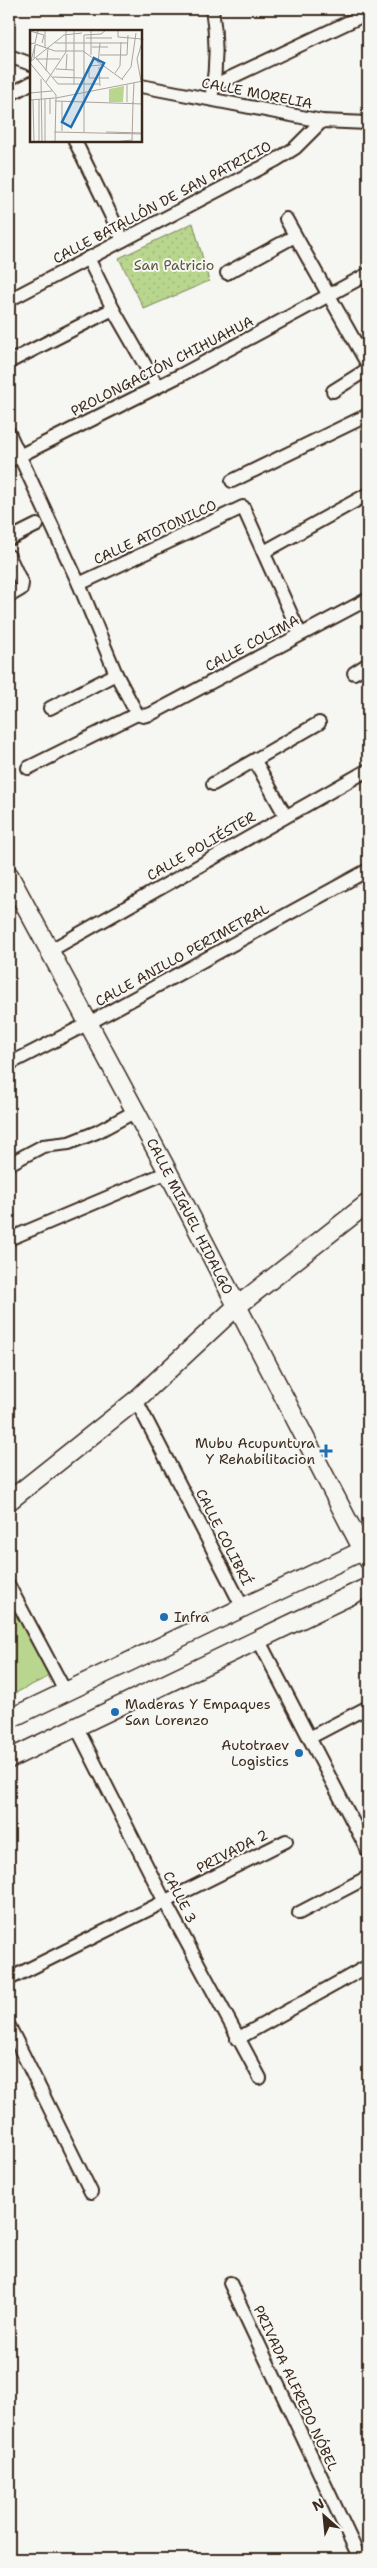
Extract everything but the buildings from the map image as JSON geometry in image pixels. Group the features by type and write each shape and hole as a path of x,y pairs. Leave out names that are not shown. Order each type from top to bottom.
{"main road":[{"name":"CALLE MIGUEL HIDALGO","path":"9,875 90,1023 236,1308 366,1552"},
{"path":"9,1501 136,1400 236,1308 368,1203"},
{"path":"236,1308 368,1211"},
{"path":"9,1719 65,1691 366,1552"},
{"path":"9,1759 368,1587"}],"street":[{"path":"212,9 217,60 212,92"},
{"path":"212,92 368,13"},
{"path":"9,56 30,64"},
{"path":"9,95 30,84"},
{"name":"CALLE MORELIA","path":"142,86 212,92 322,121 368,123"},
{"name":"CALLE BATALLÓN DE SAN PATRICIO","path":"9,300 276,160 294,148 322,121"},
{"path":"75,142 123,240"},
{"path":"286,219 368,365"},
{"path":"227,273 294,236"},
{"path":"88,258 157,386"},
{"name":"PROLONGACIÓN CHIHUAHUA","path":"14,458 157,386 368,274"},
{"path":"9,362 114,309"},
{"path":"333,391 368,369"},
{"path":"232,481 368,415"},
{"path":"9,433 14,458 79,584 116,674 137,714 28,768"},
{"path":"300,634 264,552 368,494"},
{"name":"CALLE ATOTONILCO","path":"79,584 244,507 264,552"},
{"path":"9,538 37,525"},
{"path":"9,556 22,584 21,589 9,596"},
{"name":"CALLE COLIMA","path":"137,714 143,716 151,714 368,599"},
{"path":"354,673 368,664"},
{"path":"50,708 116,674"},
{"path":"213,784 319,723"},
{"path":"255,761 285,815"},
{"name":"CALLE POLIÉSTER","path":"51,950 285,815 367,775"},
{"name":"CALLE ANILLO PERIMETRAL","path":"9,1064 90,1023 368,870"},
{"path":"9,1164 44,1146 69,1143 90,1135 136,1111"},
{"path":"9,1239 168,1172"},
{"name":"CALLE COLIBRÍ","path":"136,1400 243,1608"},
{"path":"9,1586 65,1691"},
{"path":"258,1639 368,1851"},
{"path":"309,1738 368,1706"},
{"name":"CALLE 3","path":"77,1728 165,1902 237,2039 260,2078"},
{"name":"PRIVADA 2","path":"9,1979 286,1841"},
{"path":"300,1913 368,1878"},
{"path":"237,2039 368,1966"},
{"path":"9,2026 91,2192"},
{"name":"PRIVADA ALFREDO NÓBEL","path":"230,2283 360,2559"}],"green space":[{"name":"San Patricio","path":"193,223 209,281 144,309 119,258"},
{"path":"9,1594 54,1674 9,1696"}],"place":[{"name":"Mubu Acupuntura Y Rehabilitacion","path":"326,1451"},
{"name":"Infra","path":"164,1617"},
{"name":"Maderas Y Empaques San Lorenzo","path":"115,1712"},
{"name":"Autotraev Logistics","path":"299,1753"}]}
